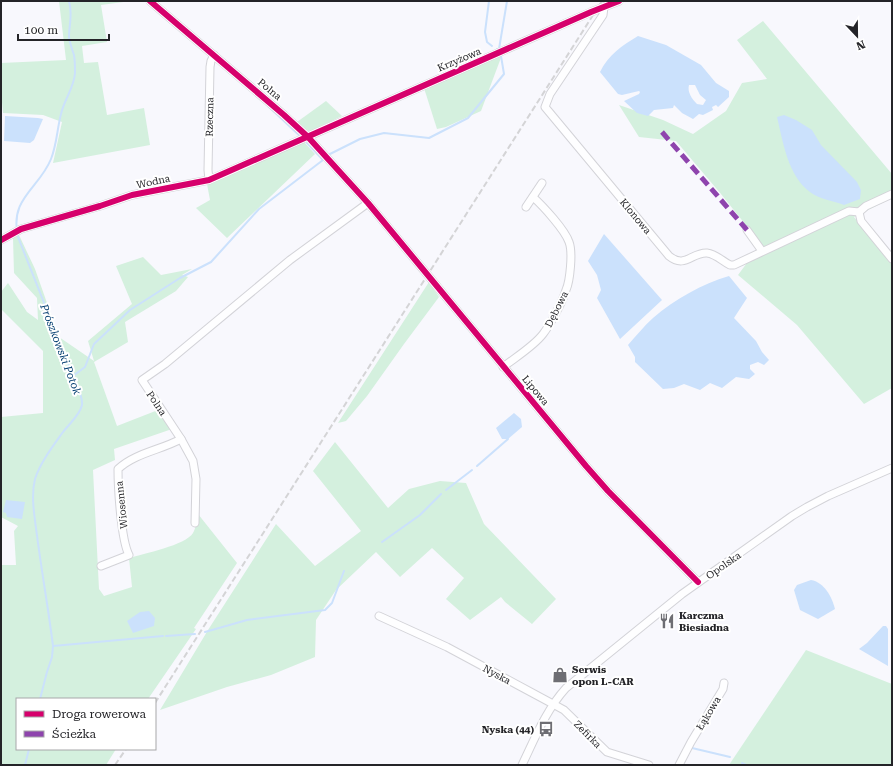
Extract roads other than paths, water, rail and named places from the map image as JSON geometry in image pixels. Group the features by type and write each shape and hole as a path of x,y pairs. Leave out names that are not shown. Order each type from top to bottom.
{"street":[{"name":"Polna","path":"150,1 308,137 368,202 290,260 165,364 142,380 181,439 193,461 196,479 195,524"},
{"name":"Krzyżowa","path":"308,137 619,1"},
{"name":"Klonowa","path":"604,7 603,15 550,94 545,107 673,260 685,260 709,253 730,266 734,265 849,212 859,212 866,206 892,194"},
{"name":"Rzeczna","path":"209,180 210,67 214,55"},
{"name":"Wodna","path":"1,240 21,229 142,193 209,180 308,137"},
{"path":"526,207 542,183"},
{"name":"Dębowa","path":"504,367 537,341 543,334 566,292 568,284 571,253 569,242 549,214 533,197"},
{"name":"Lipowa","path":"368,202 562,438 608,491 698,582"},
{"path":"859,212 861,221 892,258"},
{"path":"747,230 762,251"},
{"name":"Wiosenna","path":"101,566 129,555 126,548 122,523 118,468 133,459 181,439"},
{"name":"Opolska","path":"553,704 566,688 647,621 698,582 806,507 892,468"},
{"name":"Nyska","path":"378,616 447,647 553,704"},
{"name":"Łąkowa","path":"679,765 723,689 724,683"},
{"path":"522,765 553,704"},
{"name":"Zefirka","path":"553,704 564,710 607,752 649,765"}],"water":[{"path":"638,36 666,45 701,65 716,83 729,91 729,97 718,107 716,105 712,107 713,110 703,115 699,114 693,119 682,113 674,105 673,108 654,110 648,116 637,113 624,101 639,94 640,92 622,95 618,94 600,72 607,60 621,47","holes":["689,85 695,85 700,95 706,100 703,105 697,104 689,93"]},
{"path":"784,115 796,120 812,130 821,145 857,182 861,190 860,199 844,205 818,196 810,192 803,185 791,168 784,147 777,117"},
{"path":"5,116 43,119 34,140 30,143 4,141"},
{"path":"604,234 662,300 620,339 597,298 601,290 597,275 588,261"},
{"path":"729,276 747,298 734,318 756,341 762,352 769,360 764,365 758,362 750,365 750,369 755,374 749,379 736,377 722,388 710,383 700,390 684,384 674,388 663,389 635,362 635,357 628,345 661,311 689,293"},
{"path":"514,413 521,419 522,427 508,439 502,439 496,428"},
{"path":"6,500 25,502 22,519 7,517 6,513 3,512"},
{"path":"811,580 816,581 824,587 832,600 835,609 818,619 800,610 794,590 797,585"},
{"path":"149,611 155,618 154,626 133,633 127,621 140,612"},
{"path":"883,626 886,626 888,629 888,666 859,649 867,643"}],"waterway":[{"name":"Prószkowski Potok","path":"40,698 52,657 53,646 34,516 34,485 37,473 43,461 81,409 82,401 79,390 18,237 16,224 21,203 40,178 51,159 55,148 62,109 74,78 74,57 69,37 71,15 69,1"},
{"path":"489,1 485,32 487,42 492,46"},
{"path":"497,49 499,49 507,1"},
{"path":"330,154 360,139 384,133 429,138 468,118 504,74 501,56"},
{"path":"268,106 302,138"},
{"path":"73,376 85,367 94,344 130,310 180,278 211,262 259,209 323,160 307,143"},
{"path":"477,466 508,439"},
{"path":"446,490 472,470"},
{"path":"382,542 420,515 441,494"},
{"path":"205,632 247,620 325,610 332,603 344,571"},
{"path":"166,636 195,634"},
{"path":"53,646 163,636"},
{"path":"692,748 730,757"},
{"name":"Prószkowski Potok","path":"25,765 29,750"},
{"path":"742,763 746,765"}],"railway":[{"path":"156,701 602,1"},
{"path":"115,765 125,750"}],"place":[{"name":"Karczma Biesiadna","path":"667,621"},
{"name":"Serwis opon L-CAR","path":"560,675"},
{"name":"Nyska (44)","path":"546,729"}]}
